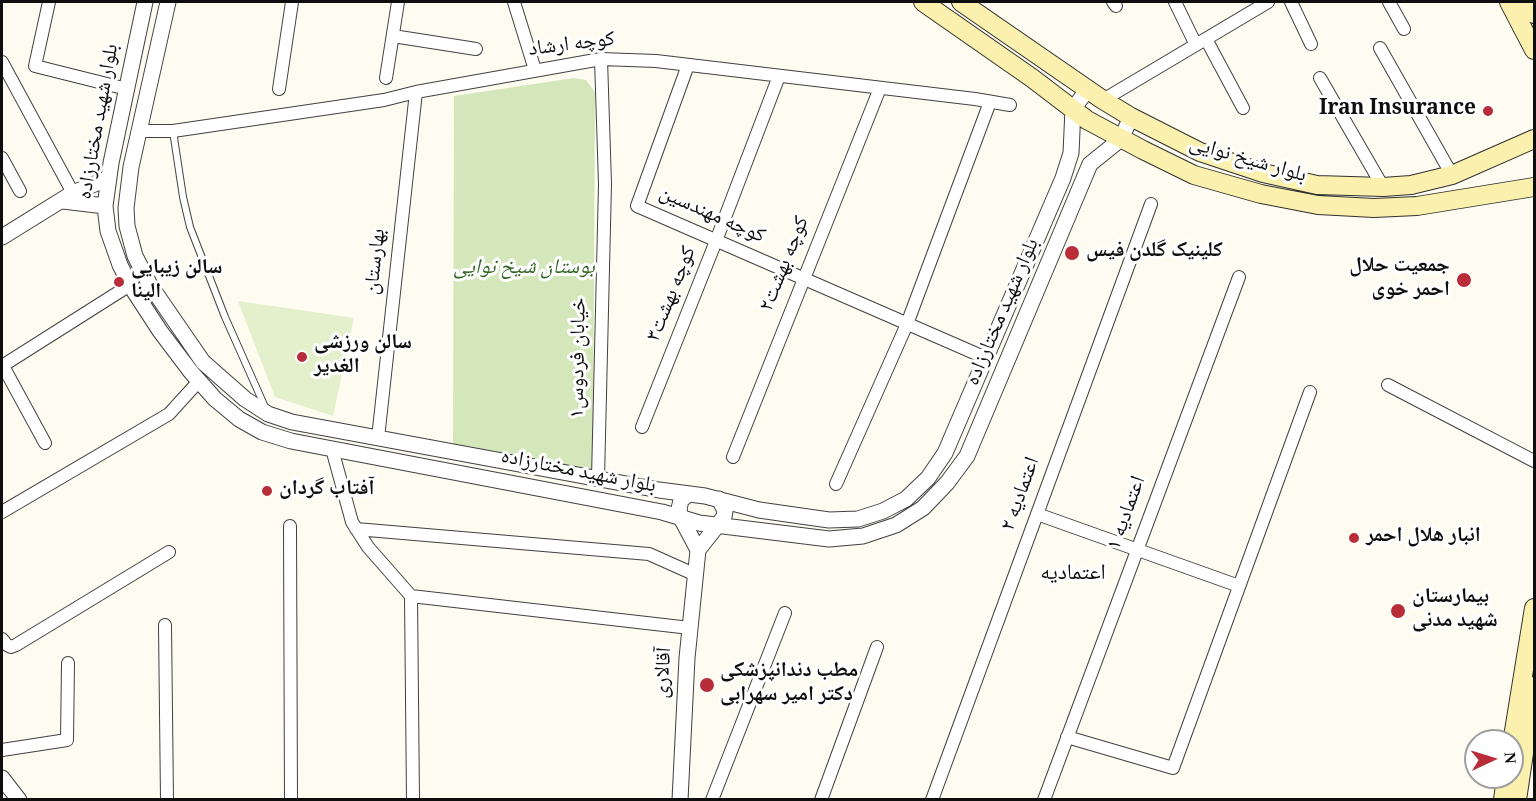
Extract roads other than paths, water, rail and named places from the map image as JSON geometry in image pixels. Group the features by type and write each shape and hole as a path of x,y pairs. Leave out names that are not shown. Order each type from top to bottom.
{"main road":[{"name":"بلوار شیخ نوایی","path":"923,2 1087,120 1194,175 1261,194 1318,205 1374,208 1417,206 1531,188"},
{"name":"بلوار شیخ نوایی","path":"961,2 1131,117 1200,152 1263,173 1317,185 1383,187 1411,185 1452,176 1527,147"},
{"path":"1509,2 1534,50"},
{"path":"1528,2 1534,14"},
{"path":"1527,147 1534,123"},
{"path":"1514,729 1534,612"},
{"path":"1516,800 1534,686"}],"street":[{"path":"49,2 35,66 127,89"},
{"name":"بلوار شهید مختارزاده","path":"145,2 109,178 105,206 108,231 130,285 160,331 215,399 239,419 262,432 291,441 662,512 716,526 829,539 863,536 896,525 923,508 947,483 967,456 1090,164 1121,139 1131,117"},
{"name":"بلوار شهید مختارزاده","path":"168,2 131,167 126,208 127,226 135,256 150,285 203,362 245,399 268,414 291,422 689,494 759,510 829,520 858,519 906,499 927,478 945,453 1064,178 1071,153 1073,109"},
{"path":"279,89 292,2"},
{"path":"386,78 398,2"},
{"path":"514,2 535,70"},
{"path":"1175,2 1243,108"},
{"path":"1103,100 1268,2"},
{"path":"1291,2 1311,44"},
{"path":"1389,2 1404,29"},
{"path":"393,36 476,49"},
{"path":"1380,48 1452,176"},
{"name":"کوچه ارشاد","path":"139,131 173,130 380,100 601,59 656,61 1010,105"},
{"name":"خیابان فردوس۱","path":"598,478 604,184 601,59"},
{"path":"2,62 68,197"},
{"name":"کوچه مهندسین","path":"688,65 637,206 986,358"},
{"name":"کوچه بهشت۳","path":"642,427 717,241 779,76"},
{"path":"1320,78 1383,187"},
{"name":"کوچه بهشت۲","path":"733,458 880,88"},
{"path":"1073,109 1088,89"},
{"name":"بهارستان","path":"378,438 416,92"},
{"path":"837,484 907,324 990,102"},
{"path":"2,158 20,191"},
{"path":"2,237 68,197 109,178"},
{"path":"68,197 105,206"},
{"name":"اعتمادیه ۲","path":"932,800 1151,204"},
{"name":"اعتمادیه ۱","path":"1044,800 1239,277"},
{"path":"45,443 2,365 130,285"},
{"path":"2,512 169,414 199,381"},
{"path":"1388,385 1534,461"},
{"path":"1067,737 1173,768 1310,392"},
{"path":"332,449 351,522 368,547 411,596 413,800"},
{"path":"689,494 679,504 681,518 698,550 724,517 723,504 719,500"},
{"path":"1037,514 1239,586"},
{"path":"290,526 291,800"},
{"path":"356,529 649,554 696,575"},
{"name":"آقالاری","path":"680,800 690,628 698,550"},
{"path":"2,639 11,647 16,645 169,552"},
{"path":"411,596 690,628"},
{"path":"712,800 784,613"},
{"path":"165,625 167,800"},
{"path":"821,800 877,646"},
{"path":"2,750 67,740 68,663"},
{"path":"2,778 19,800"}],"lane":[{"path":"173,130 190,227 225,317 268,414"}],"place":[{"name":"Iran Insurance","path":"1488,111"},
{"name":"کلینیک گلدن فیس","path":"1072,253"},
{"name":"جمعیت حلال احمر خوی","path":"1464,280"},
{"name":"سالن زیبایی الینا","path":"119,282"},
{"name":"سالن ورزشی الغدیر","path":"302,357"},
{"name":"آفتاب گردان","path":"267,491"},
{"name":"انبار هلال احمر","path":"1354,538"},
{"name":"بیمارستان شهید مدنی","path":"1398,611"},
{"name":"مطب دندانپزشکی دکتر امیر سهرابی","path":"707,685"}],"district":[{"name":"اعتمادیه","path":"1073,576"}],"park label":[{"name":"بوستان شیخ نوایی","path":"524,270"}]}
